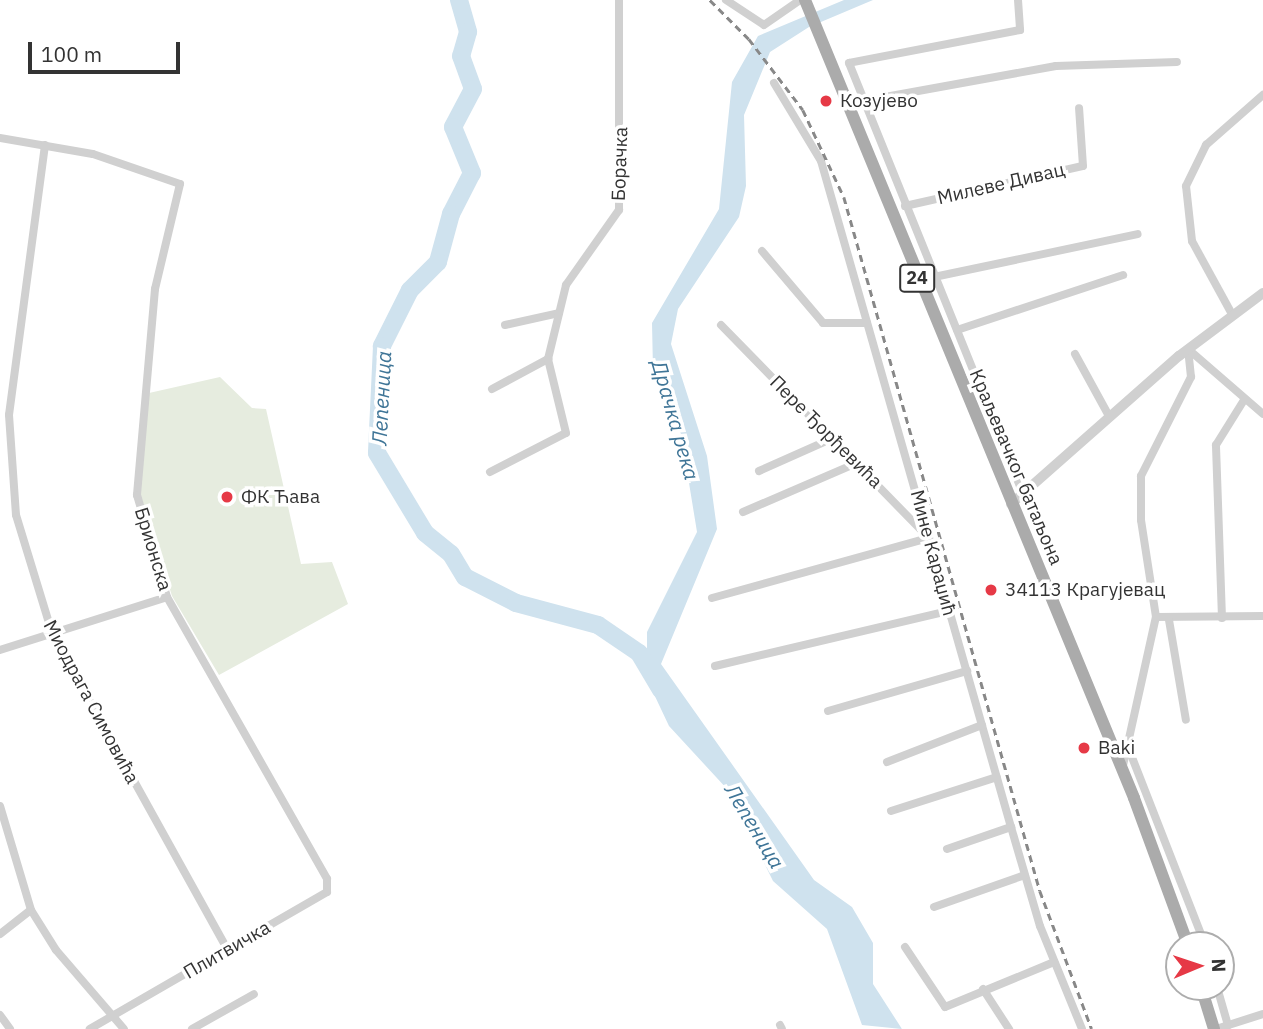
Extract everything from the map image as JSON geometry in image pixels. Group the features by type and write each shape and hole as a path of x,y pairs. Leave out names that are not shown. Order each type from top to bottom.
{"main road":[{"name":"Краљевачког батаљона","path":"805,0 1122,770 1183,931"},
{"path":"1206,1001 1215,1029"}],"street":[{"name":"Борачка","path":"490,472 566,433 548,359 559,313 582,256 619,210 619,0"},
{"path":"726,0 737,10 764,24 800,0"},
{"path":"1018,0 1020,30 849,63 1023,494"},
{"path":"863,101 1056,66 1177,62"},
{"name":"Мине Караџић","path":"774,83 821,161 948,611 998,776 1010,827 1054,962 1082,1029"},
{"path":"1233,316 1192,241 1186,186 1206,145 1263,95"},
{"name":"Милеве Дивац","path":"905,206 1083,166 1079,108"},
{"path":"0,138 46,145"},
{"name":"Брионска","path":"46,145 136,165 180,184 155,289 137,495 167,597 327,879"},
{"name":"Миодрага Симовића","path":"46,145 9,415 16,514 52,633 227,949"},
{"path":"934,277 1138,234"},
{"path":"762,251 823,323 867,323"},
{"path":"957,330 1123,275"},
{"path":"1011,504 1188,349 1263,293"},
{"path":"505,325 559,313"},
{"name":"Пере Ђорђевића","path":"721,325 831,439 859,462 929,538"},
{"path":"1188,349 1263,414"},
{"path":"1122,770 1156,617 1140,486 1149,455 1191,377 1188,349"},
{"path":"1075,354 1109,416"},
{"path":"492,389 548,359"},
{"path":"1222,618 1216,445 1244,400"},
{"path":"760,471 831,439"},
{"path":"743,512 859,462"},
{"path":"712,598 929,538"},
{"path":"0,650 167,597"},
{"path":"715,666 948,611"},
{"path":"1156,617 1169,620 1263,616"},
{"path":"1169,620 1186,720"},
{"path":"828,710 967,671"},
{"path":"887,762 982,725"},
{"path":"1128,747 1200,931"},
{"path":"891,811 998,776"},
{"path":"0,806 31,910 56,950 114,1012 124,1029"},
{"path":"947,849 1010,827"},
{"path":"934,907 1025,875"},
{"name":"Плитвичка","path":"90,1029 114,1012 327,892 327,879"},
{"path":"0,934 31,910"},
{"path":"905,947 945,1007 983,989 1054,962"},
{"path":"983,989 1009,1029"},
{"path":"192,1029 254,994"},
{"path":"1221,1001 1228,1025"},
{"path":"1215,1029 1263,1014"},
{"path":"0,1015 10,1029"}],"shaded area":[{"path":"220,377 252,408 266,409 301,564 332,562 348,604 219,675 172,596 139,490 149,393"}],"water":[{"name":"Драчка река","path":"844,0 873,0 809,27 770,52 744,115 746,186 739,217 678,309 671,344 707,456 717,529 661,664 814,880 852,907 873,943 873,984 902,1029 862,1025 827,929 773,881 728,790 669,726 644,673 653,667 647,659 647,632 697,532 681,434 653,370 652,323 719,209 732,82 758,36"}],"waterway":[{"name":"Лепеница","path":"459,0 468,32 461,56 473,89 453,127 472,173 451,214 438,262 410,290 382,346 377,453 425,533 451,554 465,577 516,603 598,625 639,653 661,690"}],"railway":[{"path":"710,0 749,39 803,110 844,197 1040,891 1092,1029"}],"place":[{"name":"Козујево","path":"826,101"},
{"name":"ФК Ћава","path":"227,497"},
{"name":"34113 Крагујевац","path":"991,590"},
{"name":"Baki","path":"1084,748"}]}
